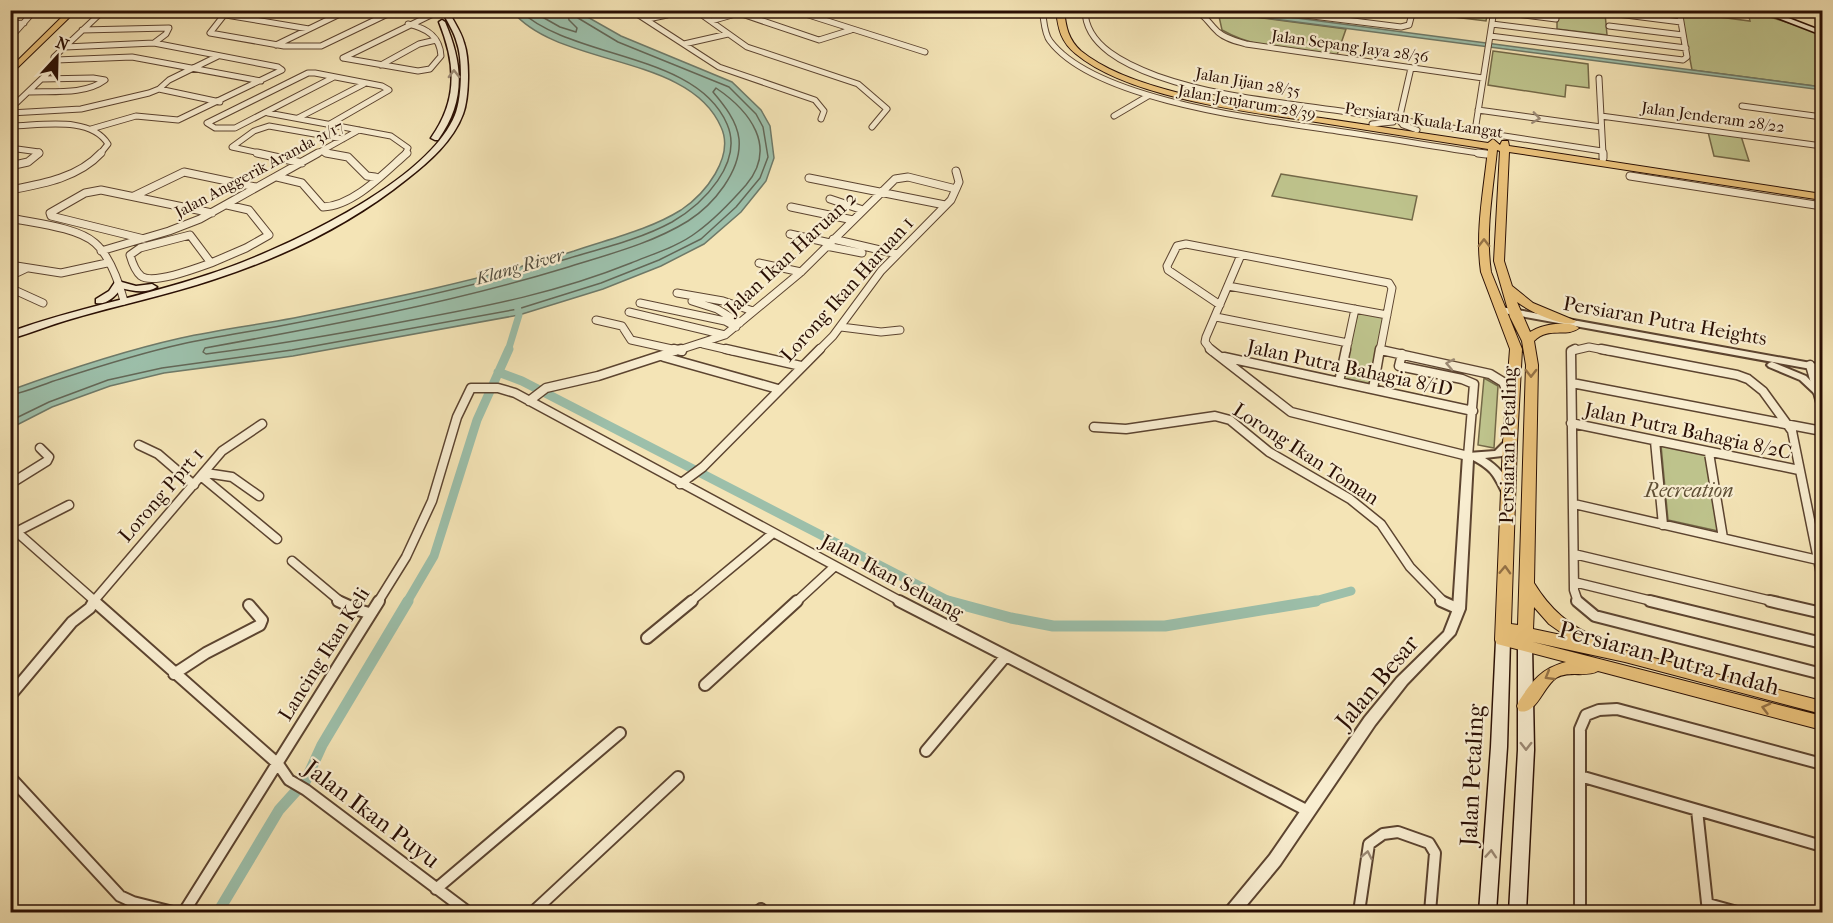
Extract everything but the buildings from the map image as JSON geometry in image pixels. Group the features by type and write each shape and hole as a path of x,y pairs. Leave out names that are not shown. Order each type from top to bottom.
{"main road":[{"path":"10,64 62,10"},
{"path":"10,72 74,10"},
{"name":"Persiaran Kuala Langat","path":"1060,10 1060,29 1070,43 1089,59 1142,85 1200,100 1468,142 1491,151"},
{"name":"Persiaran Kuala Langat","path":"1069,10 1068,21 1076,40 1103,62 1130,75 1200,96 1305,116 1417,130 1491,151 1602,155 1822,191"},
{"path":"1760,10 1822,33"},
{"path":"1787,10 1822,13"},
{"path":"1812,10 1822,13"},
{"path":"10,330 100,301 123,298 236,268 327,227 424,159 453,128 463,97 463,53 439,11"},
{"path":"1505,150 1515,153 1535,152 1822,196"},
{"name":"Persiaran Petaling","path":"1503,634 1507,494 1516,349 1506,286 1499,261 1505,150"},
{"name":"Persiaran Petaling","path":"1491,151 1484,235 1486,272 1528,341 1532,365 1525,639"},
{"path":"1737,178 1758,177 1778,185"},
{"path":"10,336 233,263 310,229 369,199"},
{"path":"100,301 114,293 118,284 136,289 159,286"},
{"path":"1506,286 1517,298 1535,310 1572,325"},
{"path":"1528,341 1532,335 1542,329 1572,325"},
{"path":"1527,583 1542,609 1559,626 1626,664"},
{"name":"Persiaran Putra Indah","path":"1503,634 1822,708"},
{"name":"Jalan Petaling","path":"1487,912 1499,747 1503,634"},
{"path":"1517,912 1526,750 1525,639"},
{"path":"1525,706 1539,682 1557,671 1626,664"},
{"name":"Persiaran Putra Indah","path":"1626,664 1822,723"}],"street":[{"path":"10,38 35,10"},
{"path":"10,111 53,68 57,60 54,57 102,12 183,10"},
{"path":"325,10 345,12"},
{"path":"309,29 227,13 211,29 210,33 275,45 328,45 396,10"},
{"path":"632,10 719,67 815,100 824,111 821,119"},
{"path":"694,10 747,47 762,54 858,84 887,109 872,127"},
{"name":"Jalan Jenjarum 28/39","path":"1042,10 1045,36 1054,47 1087,71 1148,96 1207,110 1491,151"},
{"name":"Jalan Jijan 28/35","path":"1085,10 1086,27 1106,50 1127,63 1158,76 1218,92 1475,131"},
{"name":"Jalan Sepang Jaya 28/36","path":"1191,10 1204,14 1214,31 1237,42 1483,78"},
{"path":"1265,10 1391,27 1409,25 1413,10"},
{"path":"1586,10 1681,22"},
{"path":"1489,38 1674,60 1687,58 1679,10"},
{"path":"408,24 426,28 440,44 441,56 427,70 418,72 343,58 408,24 439,11"},
{"path":"798,11 925,52"},
{"path":"1556,19 1494,11 1475,131 1602,155 1599,78"},
{"path":"275,45 345,12"},
{"path":"711,21 739,13 823,40 851,30"},
{"path":"648,19 667,15"},
{"path":"10,24 24,23"},
{"path":"1492,24 1686,48"},
{"path":"1609,26 1683,35"},
{"path":"82,30 169,28 166,34 154,43"},
{"path":"684,44 728,34"},
{"path":"381,65 419,44 436,40"},
{"path":"65,47 154,43 278,67 282,70 220,102 175,121 136,116 92,129"},
{"path":"57,60 122,56 261,81"},
{"path":"159,89 165,82 218,56"},
{"path":"1399,120 1411,68"},
{"path":"330,124 389,90 386,87 334,77 311,73 301,75 208,122 208,125 218,128 234,129 334,77"},
{"path":"29,92 82,89 100,85 105,80 93,78 42,79"},
{"name":"Jalan Anggerik Aranda 31/17","path":"297,118 364,83"},
{"path":"10,111 81,109 159,89 220,102"},
{"path":"1114,116 1148,96"},
{"path":"1742,106 1822,117"},
{"path":"1478,110 1601,127"},
{"path":"267,112 394,137 408,148 407,153 352,197 334,207 326,208 319,204 302,183 277,177"},
{"name":"Jalan Jenderam 28/22","path":"1601,116 1822,146"},
{"path":"1372,124 1399,120"},
{"path":"1399,120 1403,125 1417,130"},
{"path":"10,126 74,125 92,129 103,136 108,144 78,171 47,184 10,190"},
{"path":"302,163 232,147 265,127 274,126 343,140"},
{"name":"Jalan Anggerik Aranda 31/17","path":"101,251 185,226 359,130"},
{"path":"10,148 39,152 39,155 28,162 10,166"},
{"path":"322,152 348,157 367,176 375,177"},
{"path":"953,188 959,182 956,171"},
{"path":"134,196 184,172 256,187"},
{"path":"1630,176 1822,206"},
{"name":"Jalan Ikan Haruan 2","path":"546,388 589,379 664,357 725,335 801,272 895,179 901,177 953,188"},
{"path":"809,178 945,205"},
{"name":"Lorong Ikan Haruan 1","path":"680,484 702,467 841,327 857,301 897,254 955,196 953,188"},
{"path":"145,239 51,216 50,213 89,192 104,190 212,213"},
{"path":"830,199 863,210"},
{"path":"211,263 192,236 180,236 140,248 130,255 139,275 148,278 211,263 230,256 269,235 249,210 226,205"},
{"path":"791,207 853,220"},
{"path":"10,218 94,241 118,284 123,298"},
{"path":"790,234 897,254"},
{"path":"830,243 862,253"},
{"path":"1220,305 1168,270 1167,266 1177,246 1183,244 1383,281 1392,285 1382,350 1373,389"},
{"path":"1241,255 1205,342 1210,350 1291,412 1471,456 1498,454 1510,442"},
{"path":"10,265 66,273 107,263"},
{"path":"759,263 801,272"},
{"path":"10,276 27,268"},
{"path":"1228,286 1387,315"},
{"path":"10,288 44,303"},
{"path":"677,293 723,301 753,311"},
{"path":"692,301 717,309 738,325"},
{"path":"640,303 738,325"},
{"path":"1339,382 1355,309"},
{"path":"629,312 725,335"},
{"name":"Persiaran Putra Heights","path":"1509,313 1810,369 1822,374"},
{"path":"1216,317 1348,343"},
{"path":"596,320 622,326 631,340 682,351"},
{"name":"Persiaran Putra Heights","path":"1572,325 1772,365 1822,368"},
{"path":"841,327 881,332 900,330"},
{"path":"703,344 801,366"},
{"path":"1822,579 1795,440 1792,431 1763,389 1750,379 1737,375 1583,347 1571,351 1574,582 1578,603 1595,616 1822,674"},
{"path":"1382,350 1490,374 1503,382 1512,402"},
{"path":"1402,354 1399,366 1466,380 1474,384 1471,456"},
{"path":"664,357 778,389"},
{"name":"Jalan Putra Bahagia 8/1D","path":"1221,357 1473,411"},
{"path":"1772,365 1819,387"},
{"path":"1810,369 1819,387 1822,408"},
{"path":"1572,383 1822,431"},
{"name":"Jalan Ikan Seluang","path":"464,401 471,388 498,388 533,398 680,484 772,534 1005,657 1308,811"},
{"path":"533,398 546,388"},
{"name":"Lancing Ikan Keli","path":"184,912 406,557 432,501 464,401"},
{"name":"Lorong Ikan Toman","path":"1094,427 1126,429 1215,416 1230,420 1276,457 1350,499 1381,524 1410,567 1440,600 1459,609"},
{"name":"Jalan Putra Bahagia 8/2C","path":"1571,423 1799,470"},
{"name":"Lorong Pprt 1","path":"10,696 72,622 90,608 94,600 204,475 222,451 262,424"},
{"path":"1655,441 1664,525"},
{"path":"139,445 158,454 194,485"},
{"path":"10,484 47,461 49,457 40,448"},
{"path":"1709,453 1723,538"},
{"path":"1471,456 1503,478 1507,494"},
{"name":"Jalan Besar","path":"1232,912 1275,860 1377,713 1402,681 1449,634 1459,609 1471,456"},
{"path":"204,475 232,477 259,496"},
{"path":"204,475 277,539"},
{"path":"1574,504 1818,560"},
{"path":"13,529 69,505"},
{"name":"Jalan Ikan Puyu","path":"13,529 278,764 289,780 306,790 468,912"},
{"path":"646,638 772,534"},
{"path":"1574,554 1822,613"},
{"path":"292,561 344,606 357,612 369,613"},
{"path":"705,685 834,567"},
{"path":"1574,582 1822,643"},
{"path":"174,674 206,653 260,625 262,620 260,616 249,605"},
{"path":"926,751 1005,657"},
{"path":"1580,912 1580,776 1582,720 1586,715 1617,709 1822,764"},
{"path":"436,889 620,733"},
{"path":"1580,776 1822,846"},
{"path":"10,777 120,896 133,902 173,912"},
{"path":"533,912 678,777"},
{"path":"1697,810 1708,908 1737,912"},
{"path":"1359,912 1369,844 1383,834 1398,832 1428,843 1435,853 1430,912"}],"green space":[{"path":"1422,10 1488,11 1486,21 1421,13"},
{"path":"1557,11 1605,13 1607,35 1557,29"},
{"path":"1218,12 1346,29 1337,55 1293,50 1249,42 1235,37 1222,30"},
{"path":"1681,12 1750,21 1748,12 1758,13 1822,34 1822,87 1692,70"},
{"path":"1493,51 1588,64 1589,88 1566,85 1565,97 1488,85"},
{"path":"1708,132 1741,136 1749,161 1714,156"},
{"path":"1281,174 1417,196 1412,220 1272,196"},
{"path":"1358,312 1385,317 1371,385 1342,379"},
{"path":"1484,378 1498,386 1494,448 1478,445"},
{"name":"Recreation","path":"1661,445 1707,455 1718,531 1668,520"}],"water":[{"name":"Klang River","path":"512,11 577,11 621,36 732,82 761,110 770,126 774,158 766,181 741,212 704,244 661,266 603,289 519,315 293,356 164,373 110,386 52,407 11,428 11,390 53,375 159,343 400,296 539,261 629,234 656,223 681,210 708,185 721,162 724,139 721,127 705,103 681,86 653,73 560,43 533,29"},
{"path":"1212,11 1243,11 1822,87 1822,90"}],"waterway":[{"path":"508,351 519,315 517,305"},
{"path":"499,372 509,349"},
{"path":"407,602 434,556 477,420 499,372"},
{"path":"499,372 522,381 950,602"},
{"path":"1313,602 1351,591"},
{"path":"218,912 279,810 306,780 322,745 408,601"},
{"path":"950,602 1011,618 1053,626 1165,626 1313,602"}]}
